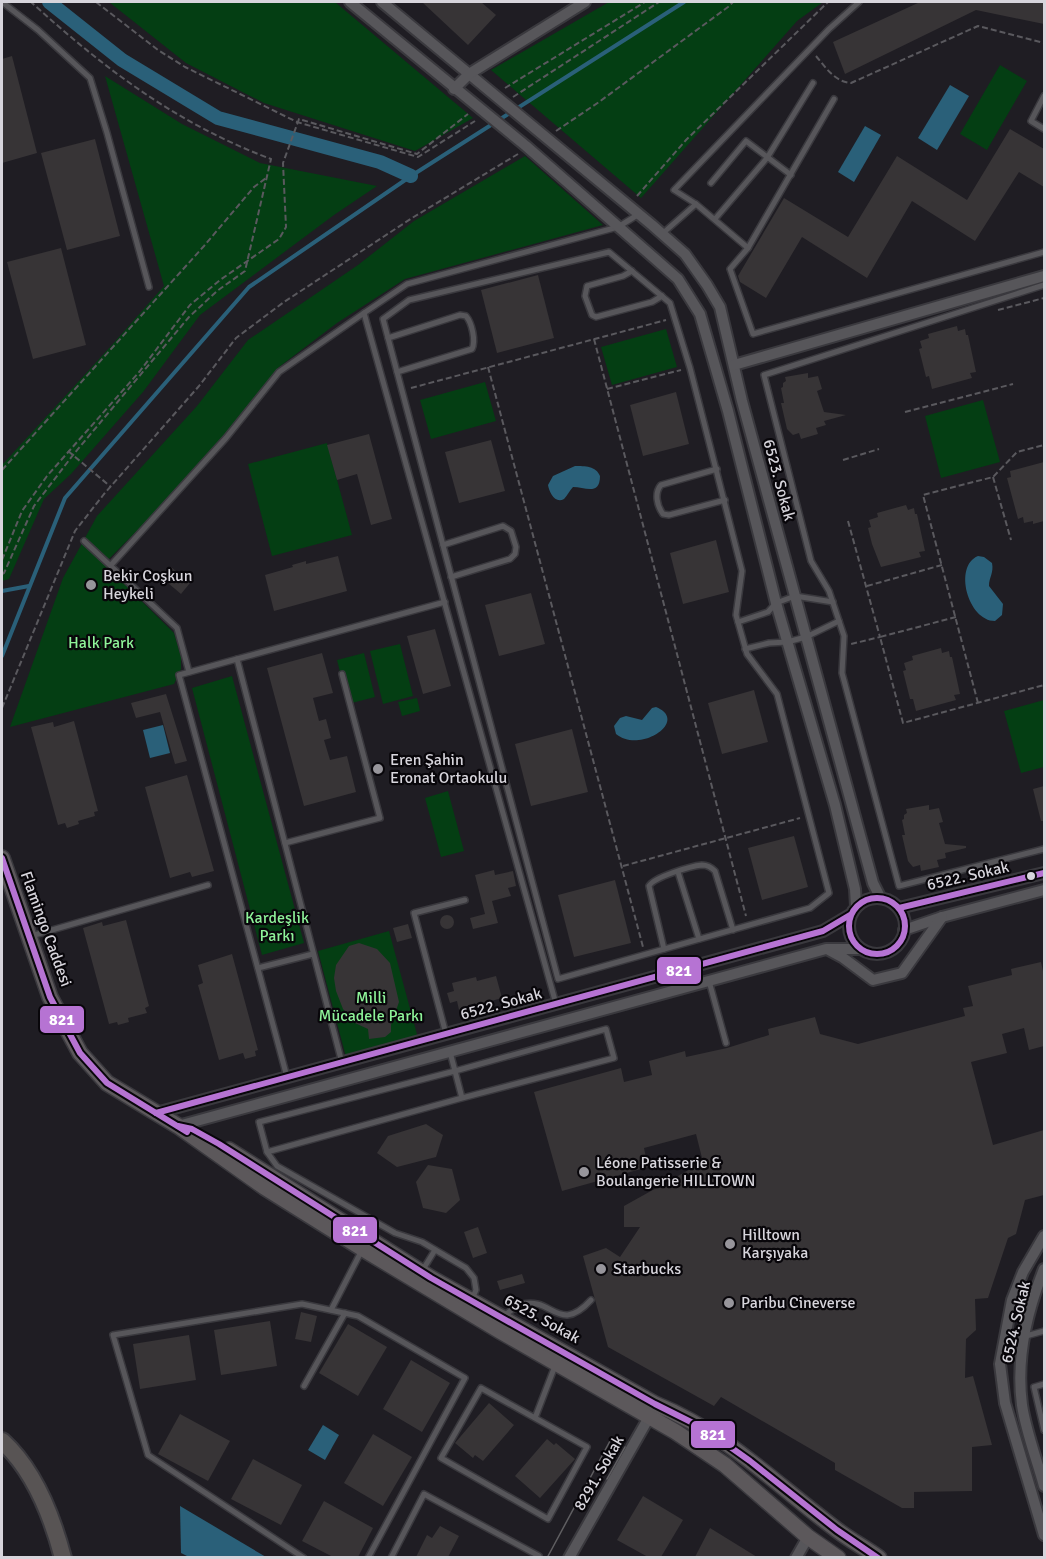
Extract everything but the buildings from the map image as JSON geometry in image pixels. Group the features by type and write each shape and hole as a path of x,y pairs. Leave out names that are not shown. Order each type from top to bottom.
{"main road":[{"path":"2,1441 32,1478 48,1512 63,1557"}],"street":[{"name":"6523. Sokak","path":"350,2 678,279 700,314 728,411 776,603 834,805 855,889 853,911"},
{"name":"6523. Sokak","path":"382,2 494,95 508,100 663,234 685,254 720,307 806,637 873,883 880,897"},
{"path":"454,88 469,74 585,2"},
{"path":"734,365 1044,276"},
{"name":"Flamingo Caddesi","path":"2,858 50,997 80,1053 107,1083 156,1113"},
{"name":"6522. Sokak","path":"899,908 1044,873"},
{"name":"6522. Sokak","path":"904,930 942,917 1044,890"},
{"path":"880,897 899,908 905,922 904,930 897,945 884,953 867,952 860,949 850,937 853,911 863,901 880,897"},
{"name":"6522. Sokak","path":"156,1113 823,932 853,911"},
{"path":"826,949 843,957 873,980 902,973 942,917"},
{"name":"6522. Sokak","path":"178,1126 826,949 860,949"},
{"name":"6525. Sokak","path":"156,1113 264,1187 363,1249 648,1418 676,1432 725,1465 808,1537 838,1557"},
{"name":"6525. Sokak","path":"178,1126 192,1129 219,1144 421,1272 656,1404 683,1415 735,1448 837,1530 879,1557"},
{"name":"6524. Sokak","path":"1044,1236 1023,1272 1012,1300 1000,1364 1005,1403 1044,1535"},
{"name":"6524. Sokak","path":"1044,1269 1035,1293 1020,1367 1022,1407 1041,1458 1044,1486"},
{"name":"8291. Sokak","path":"569,1557 656,1404"},
{"path":"796,1557 808,1537"}],"lane":[{"path":"2,2 38,30 90,78 149,288"},
{"path":"748,248 696,204 674,190 810,49 859,2"},
{"path":"715,219 767,158 813,83"},
{"path":"1044,96 1031,121 1044,129"},
{"path":"834,99 748,248 730,269 753,334 1044,252"},
{"path":"711,183 746,141 791,175"},
{"path":"663,234 696,204"},
{"path":"111,565 226,438 279,372 407,284 618,227 639,214"},
{"path":"609,252 662,296 670,303 690,368 742,571 736,615 747,654 777,694 829,893 810,908 558,979 383,319 409,300 609,252"},
{"path":"632,271 623,276 587,286 585,296 592,315 596,317 652,302 662,296"},
{"path":"1044,285 764,375 811,561 829,591 844,636 842,673 899,886 1044,849"},
{"path":"364,313 556,1004"},
{"path":"388,338 460,315 466,316 470,322 475,343 472,349 397,372"},
{"path":"717,470 661,484 657,493 660,510 663,514 669,515 725,500"},
{"path":"443,545 503,526 511,531 516,547 515,554 510,559 451,577"},
{"path":"84,541 177,628 189,672"},
{"path":"738,622 768,612 776,603 795,596 832,602"},
{"path":"287,1077 179,675 445,602"},
{"path":"746,649 806,637 839,621"},
{"path":"237,659 342,1063"},
{"path":"285,843 380,818 342,674"},
{"path":"664,949 649,886 653,880 678,872 705,865 715,871 733,930"},
{"path":"678,872 699,939"},
{"path":"29,936 208,885"},
{"path":"446,1034 414,913 465,900"},
{"path":"258,968 313,954"},
{"path":"709,981 726,1043"},
{"path":"267,1152 614,1058 606,1029 259,1122 267,1152 277,1167 395,1233 422,1242 466,1268 471,1273 476,1290 471,1300"},
{"path":"450,1052 462,1098"},
{"path":"331,1310 363,1249"},
{"path":"421,1272 435,1250"},
{"path":"502,1317 514,1307 532,1303 559,1314 571,1315 583,1309 591,1300"},
{"path":"304,1557 148,1455 113,1335 302,1304 358,1316 465,1378 368,1557"},
{"path":"304,1386 345,1313"},
{"path":"1026,1336 1044,1330"},
{"path":"535,1418 557,1363"},
{"path":"1044,1384 1034,1387 1044,1430"},
{"path":"481,1388 535,1418 587,1447 548,1519 441,1458 481,1388"},
{"path":"391,1557 424,1494 539,1556"}],"path":[{"path":"96,2 158,50 186,67 297,122 418,158 473,124 481,112"},
{"path":"494,95 645,2"},
{"path":"508,100 658,2"},
{"path":"549,134 599,102 733,2"},
{"path":"629,206 686,140 828,2"},
{"path":"810,49 830,73 842,83 851,83 978,26 1044,43"},
{"path":"2,560 22,511 47,476 140,371 190,305 220,280 279,239 286,227 283,163 299,119 417,154 481,112"},
{"path":"2,708 75,531 199,386 236,338 284,302 412,218 517,155 524,148"},
{"path":"2,470 204,246 254,187 266,178"},
{"path":"402,390 675,318"},
{"path":"594,339 749,925"},
{"path":"488,367 645,954"},
{"path":"607,389 690,368"},
{"path":"905,411 1013,384"},
{"path":"978,703 923,495 993,477 1017,452 1044,445"},
{"path":"843,460 879,449"},
{"path":"68,451 111,487"},
{"path":"993,477 1011,540"},
{"path":"848,521 903,723 1044,685"},
{"path":"865,586 942,565"},
{"path":"843,646 956,617"},
{"path":"622,867 809,816"}],"green space":[{"path":"109,2 335,2 473,118 415,151 264,103 186,63"},
{"path":"609,2 823,2 797,21 641,198 491,70"},
{"path":"1000,65 1027,81 987,150 960,134"},
{"path":"105,76 182,124 260,163 377,186 334,215 200,315 143,392 71,474 44,499 9,579 2,581 2,465 164,286"},
{"name":"Halk Park","path":"525,156 603,225 405,279 337,323 279,367 190,477 104,564 174,633 181,657 181,669 174,684 10,727 63,578 97,516 197,406 248,340 358,265 414,221"},
{"path":"666,329 677,367 612,385 601,347"},
{"path":"485,382 496,421 431,439 420,400"},
{"path":"983,400 1000,462 941,478 925,416"},
{"path":"327,443 352,535 272,556 248,464"},
{"path":"400,644 413,696 383,704 370,651"},
{"path":"364,653 375,697 348,704 337,660"},
{"name":"Kardeşlik Parkı","path":"232,676 304,943 262,955 192,688"},
{"path":"417,698 420,711 402,716 398,702"},
{"path":"1044,700 1044,767 1021,773 1004,711"},
{"path":"448,791 464,851 441,857 425,798"},
{"name":"Milli Mücadele Parkı","path":"389,931 418,1038 346,1057 318,951"}],"water":[{"path":"950,85 969,96 937,150 918,138"},
{"path":"865,126 881,135 854,182 838,172"},
{"path":"575,466 596,470 600,476 597,486 591,489 573,487 564,499 555,499 548,485 553,476"},
{"path":"978,556 992,563 989,586 1003,604 1002,615 995,621 985,619 977,612 967,592 966,570 970,562"},
{"path":"656,707 665,713 667,720 665,727 658,733 637,740 626,739 616,734 614,726 620,718 626,716 642,720 652,708"},
{"path":"163,725 170,753 150,758 143,730"},
{"path":"323,1425 339,1435 325,1460 308,1450"},
{"path":"180,1506 266,1557 189,1557 181,1553"}],"waterway":[{"path":"49,2 122,60 218,118 380,162 411,176"},
{"path":"2,656 65,498 249,287 411,176 684,2"},
{"path":"2,591 29,586"}],"tram line":[{"path":"547,1558 610,1441"},
{"path":"607,1479 625,1447"}],"transit line":[{"name":"821","path":"2,858 50,997 80,1053 107,1083 187,1132"},
{"name":"821","path":"899,908 1044,873"},
{"name":"821","path":"872,898 882,898 897,906 903,915 905,926 903,937 897,946 882,954 872,954 861,949 854,942 849,931 849,921 854,910 861,903 872,898"},
{"name":"821","path":"156,1113 823,931 850,915"},
{"name":"821","path":"178,1126 192,1129 219,1144 431,1278 655,1404 705,1429 750,1461 837,1530 878,1558"}],"place":[{"name":"Bekir Coşkun Heykeli","path":"91,585"},
{"name":"Eren Şahin Eronat Ortaokulu","path":"378,769"},
{"name":"Léone Patisserie & Boulangerie HILLTOWN","path":"584,1172"},
{"name":"Hilltown Karşıyaka","path":"730,1244"},
{"name":"Starbucks","path":"601,1269"},
{"name":"Paribu Cineverse","path":"729,1303"}]}
